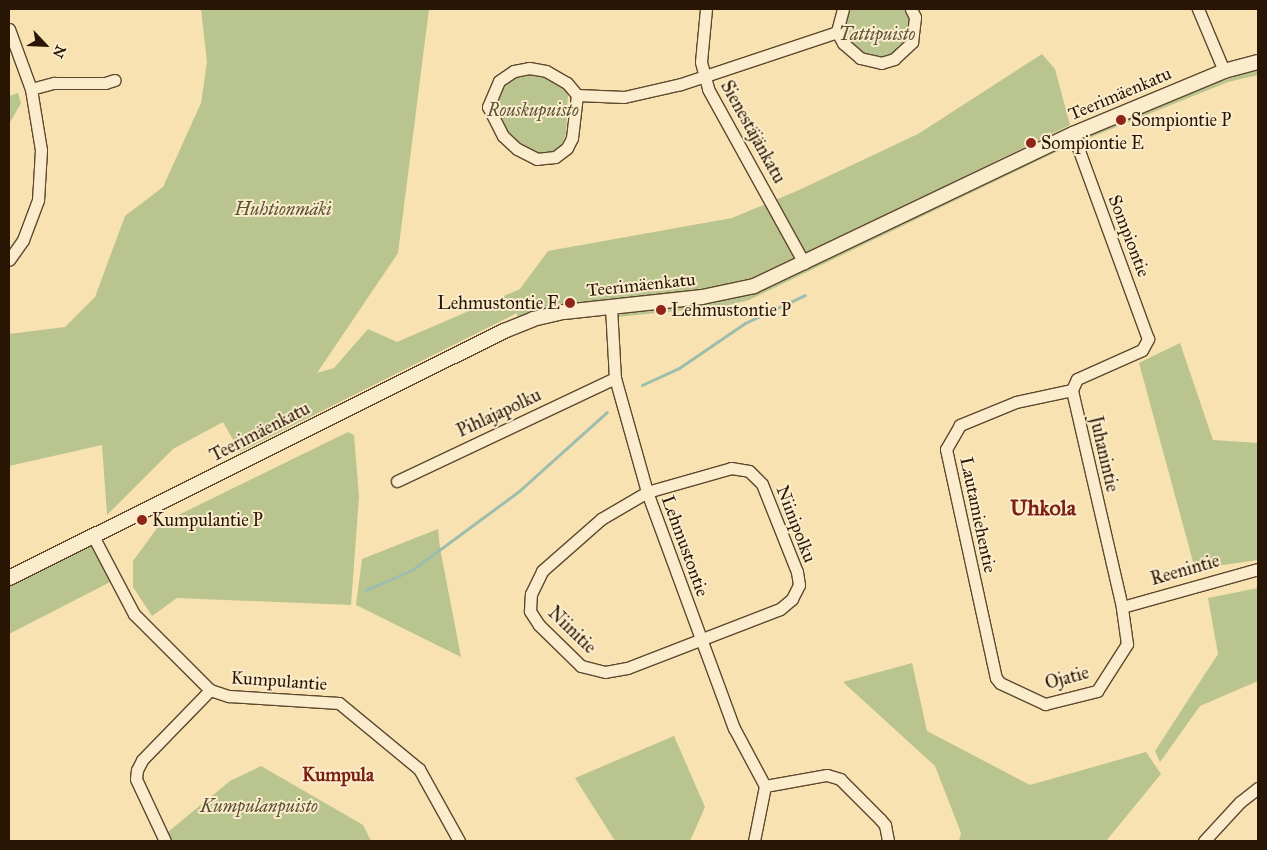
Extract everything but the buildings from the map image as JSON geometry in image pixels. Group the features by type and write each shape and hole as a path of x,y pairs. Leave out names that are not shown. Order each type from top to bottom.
{"street":[{"name":"Sienestäjänkatu","path":"706,9 701,62 708,89 804,263"},
{"path":"843,9 837,32 843,43 860,58 870,62 894,59 912,42 915,17 911,9"},
{"path":"1198,9 1224,71"},
{"path":"9,29 31,89 41,150 38,200 23,240 9,260"},
{"path":"577,94 572,138 567,148 555,157 537,159 517,149 503,136 488,107 499,80 514,71 530,68 546,71 567,83 577,94 624,97 704,76 837,32"},
{"name":"Teerimäenkatu","path":"9,578 504,331 564,312 725,293 754,286 1073,134 1224,71 1258,62"},
{"path":"31,89 54,82 105,83 115,80"},
{"name":"Sompiontie","path":"1072,390 1077,379 1142,350 1148,332 1073,134"},
{"name":"Lehmustontie","path":"611,307 615,378 647,492 734,728 765,786"},
{"name":"Pihlajapolku","path":"397,481 615,378"},
{"name":"Juhanintie","path":"1072,390 1122,607"},
{"name":"Lautamiehentie","path":"987,644 947,445 960,425 1016,402 1072,390"},
{"name":"Niinipolku","path":"647,492 731,468 749,472 762,484 797,572 798,591 786,604 702,641"},
{"name":"Niinitie","path":"647,492 601,519 542,571 531,594 530,611 539,626 581,666 593,671 627,668 702,641"},
{"name":"Kumpulantie","path":"93,536 134,614 210,690 229,696 339,703 419,769 459,841"},
{"name":"Reenintie","path":"1122,607 1258,569"},
{"name":"Ojatie","path":"987,644 1000,683 1038,702 1045,704 1096,691 1127,644 1122,607"},
{"name":"Kumpulantie","path":"165,841 136,779 136,770 142,760 210,690"},
{"path":"754,841 760,797 765,786 833,776 885,825 888,841"},
{"path":"1204,841 1220,822 1258,788"}],"green space":[{"name":"Huhtionmäki","path":"201,9 429,9 398,253 317,373 334,368 368,329 397,342 520,289 548,251 732,218 799,190 918,134 1042,54 1055,69 1070,125 774,270 730,286 593,302 517,318 517,313 240,452 223,422 173,449 107,515 102,445 9,466 9,334 65,327 95,297 125,216 163,187 201,103 207,62"},
{"name":"Tattipuisto","path":"847,9 906,9 910,17 907,39 892,55 869,58 850,46 845,36 843,25"},
{"path":"1258,69 1258,75 1228,82 1079,142 1081,137 1188,92"},
{"name":"Rouskupuisto","path":"532,73 550,79 568,93 566,134 561,145 552,153 537,154 509,136 497,119 494,106 500,89 515,75"},
{"path":"18,93 21,103 9,124 9,96"},
{"path":"1057,146 1064,148 749,300 725,306 617,317 623,312 750,294"},
{"path":"1180,343 1213,440 1258,443 1258,560 1195,569 1139,363"},
{"path":"348,432 354,435 359,497 351,605 177,598 152,616 133,587 133,561 160,524"},
{"path":"438,529 461,657 356,605 362,559"},
{"path":"96,542 116,579 9,634 9,585"},
{"path":"1258,588 1258,681 1200,706 1160,762 1155,751 1218,654 1208,598"},
{"path":"912,663 927,731 1030,785 1146,752 1161,774 1106,841 959,841 961,833 935,766 843,682"},
{"path":"674,736 705,807 690,841 615,841 575,778"},
{"name":"Kumpulanpuisto","path":"261,766 363,825 371,841 165,841 163,836 230,781"}],"waterway":[{"path":"642,385 679,368 745,323 805,295"},
{"path":"366,590 412,570 519,491 607,412"}],"place":[{"name":"Sompiontie P","path":"1121,120"},
{"name":"Sompiontie E","path":"1031,143"},
{"name":"Lehmustontie E","path":"570,303"},
{"name":"Lehmustontie P","path":"661,310"},
{"name":"Kumpulantie P","path":"142,520"}],"district":[{"name":"Uhkola","path":"1043,508"},
{"name":"Kumpula","path":"338,775"}]}
